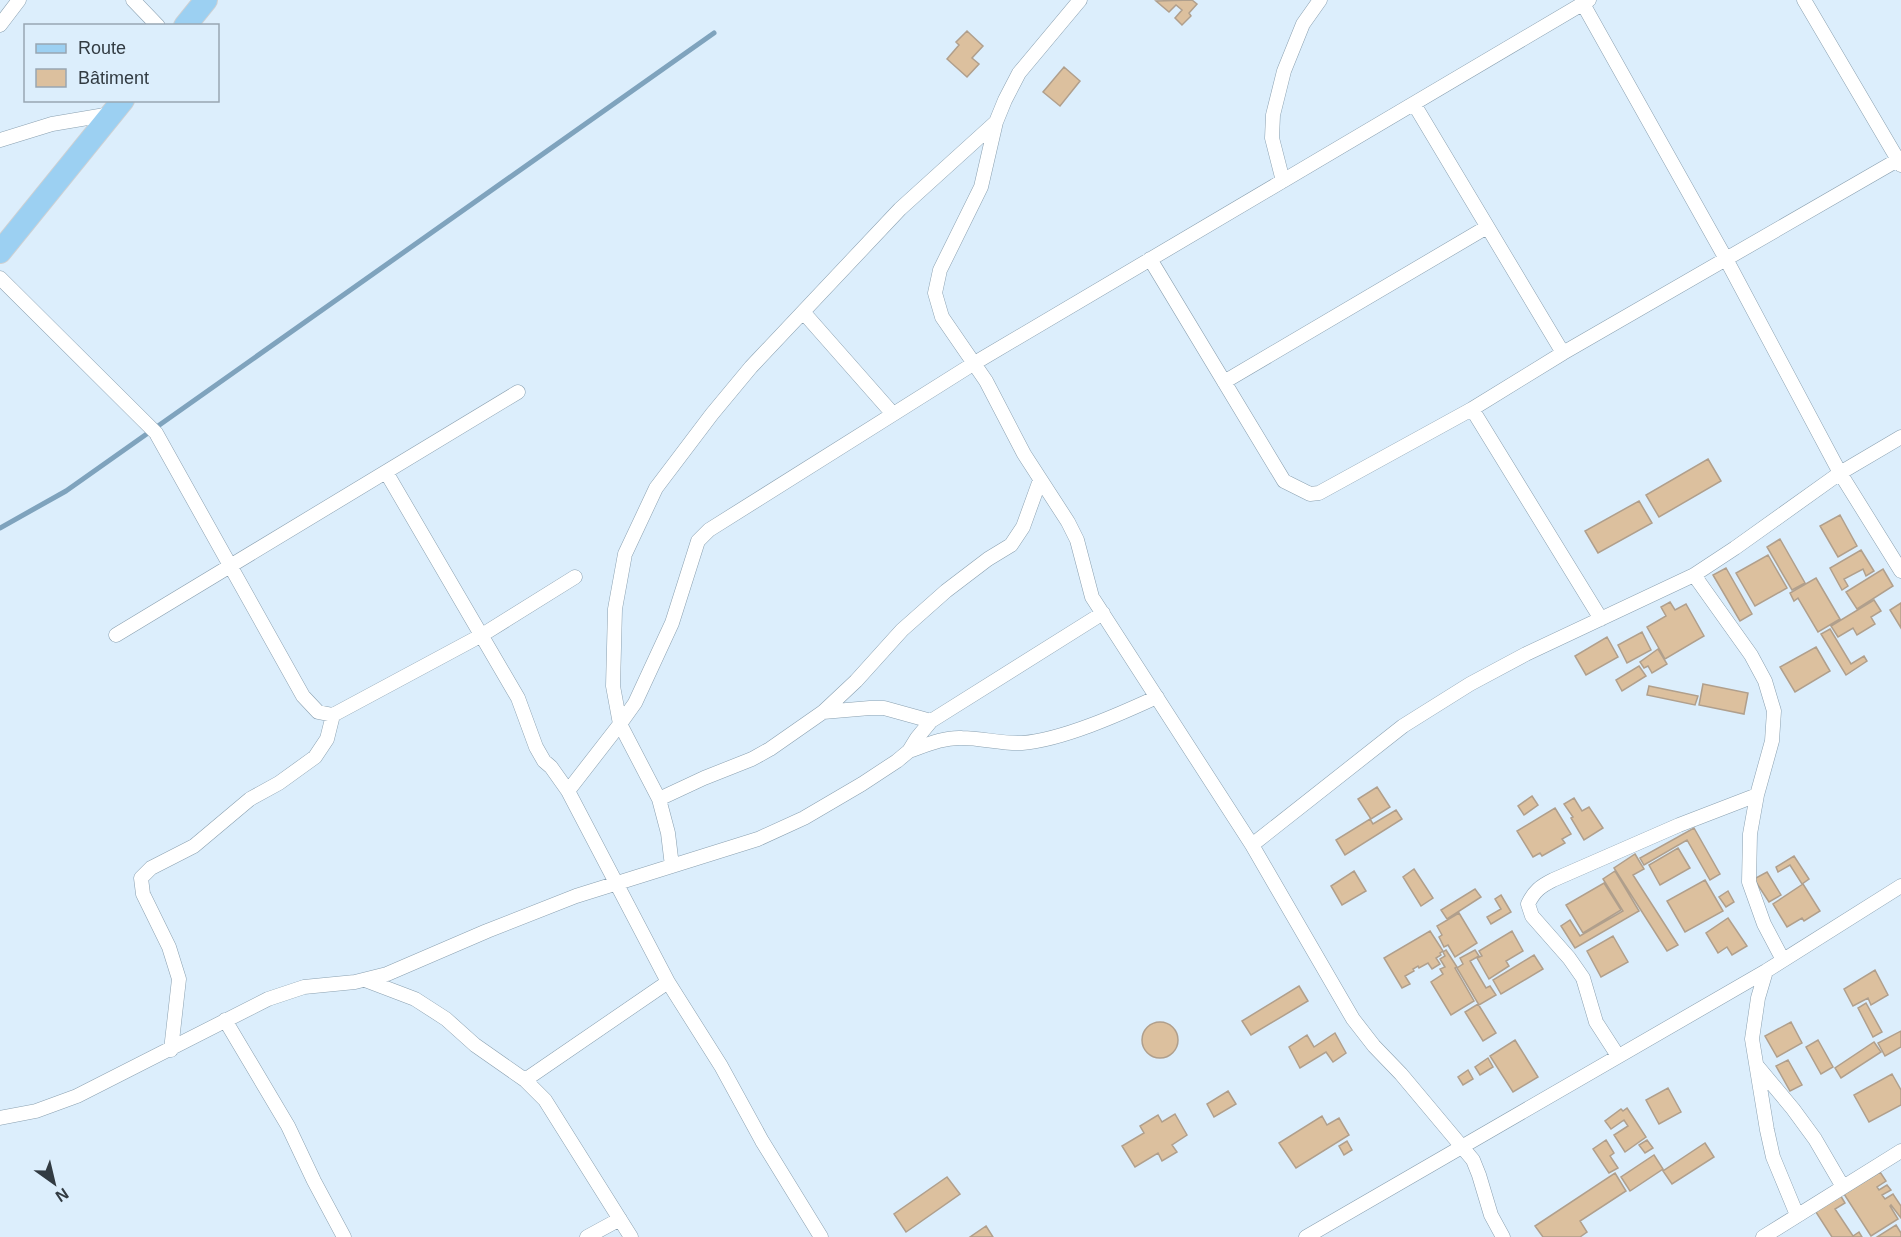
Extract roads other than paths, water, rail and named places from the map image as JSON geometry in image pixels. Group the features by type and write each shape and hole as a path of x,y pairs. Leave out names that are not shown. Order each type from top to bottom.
{"main road":[{"path":"187,24 206,0"},
{"path":"0,252 117,107"}],"street":[{"path":"0,25 20,0"},
{"path":"133,0 156,24"},
{"path":"1080,0 1019,73 996,122 981,187 940,270 936,293 942,316 986,381 1024,454 1068,522 1077,540 1092,597 1252,845 1353,1019 1473,1160 1491,1215 1503,1237"},
{"path":"1282,181 1272,138 1273,115 1284,71 1303,24 1320,0"},
{"path":"1150,259 1284,481 1310,494 1319,493 1472,408 1563,353 1900,161 1804,0"},
{"path":"568,791 635,703 672,623 698,541 709,530 973,364 1586,2 1840,473 1901,571"},
{"path":"1414,104 1563,353"},
{"path":"0,140 117,107"},
{"path":"672,866 668,833 659,800 620,724 613,686 615,609 625,554 656,488 751,367 900,209 996,122"},
{"path":"1224,382 1487,227"},
{"path":"0,278 156,433 303,696 318,712 333,715 482,635 575,577"},
{"path":"804,313 893,414"},
{"path":"116,635 518,392"},
{"path":"1472,408 1601,619"},
{"path":"1252,845 1403,726 1470,684 1526,654 1694,575 1735,549 1840,473 1901,437"},
{"path":"386,472 518,698 536,747 568,791 668,982 721,1066 762,1141 821,1237"},
{"path":"659,800 704,778 752,759 823,712 856,681 902,630 946,591 1011,545 1023,527 1040,480"},
{"path":"1694,575 1751,655 1766,681 1774,711 1772,741 1757,795 1750,834 1749,882 1764,924 1782,960"},
{"path":"909,751 931,721 1103,613"},
{"path":"0,1118 36,1112 77,1096 268,999 304,987 365,980 387,974 576,896 758,839 804,818 862,784 909,751 936,741 962,738 1022,743 1048,738 1094,723 1157,697"},
{"path":"823,712 884,708 931,721"},
{"path":"171,1050 179,978 169,947 143,894 141,878 151,868 194,846 250,798 279,783 315,757 327,740 333,715"},
{"path":"1618,1056 1596,1022 1583,978 1569,958 1532,916 1528,904 1532,894 1553,880 1679,825 1757,795"},
{"path":"1306,1237 1766,971 1901,886"},
{"path":"1766,971 1758,999 1752,1039 1773,1157 1797,1215"},
{"path":"365,980 415,999 446,1019 475,1045 525,1080 545,1100 631,1237"},
{"path":"525,1080 668,982"},
{"path":"225,1020 288,1126 344,1237"},
{"path":"1757,1066 1815,1139 1843,1187"},
{"path":"1763,1237 1901,1151"},
{"path":"587,1237 620,1219"}],"waterway":[{"path":"0,528 66,491 714,33"}]}
